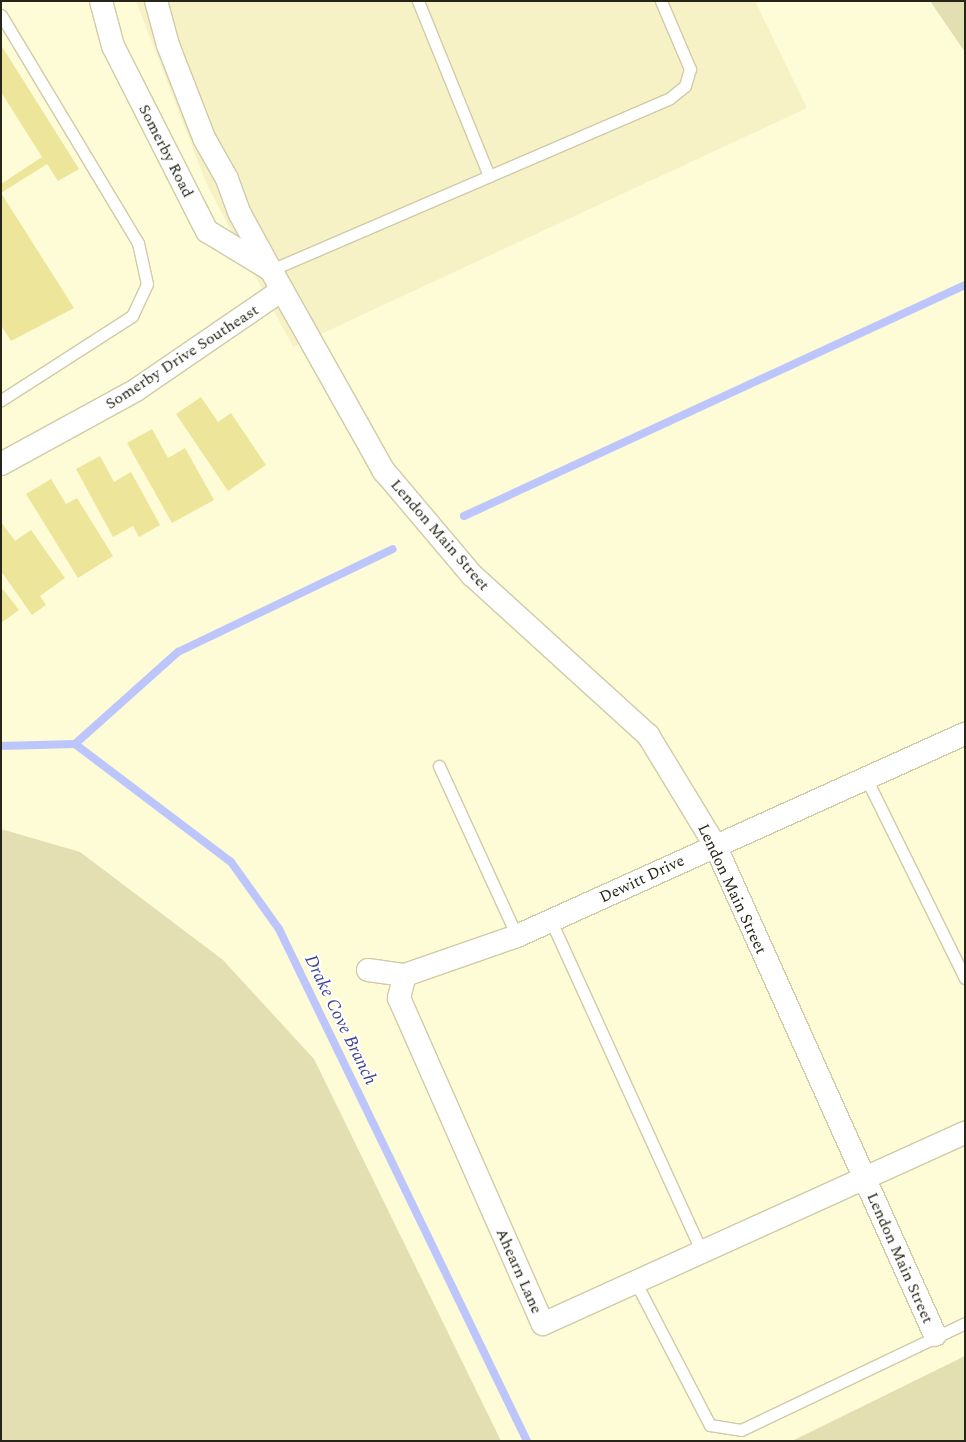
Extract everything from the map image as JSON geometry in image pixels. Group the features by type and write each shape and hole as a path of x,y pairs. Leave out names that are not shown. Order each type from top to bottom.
{"street":[{"name":"Somerby Road","path":"101,1 113,46 207,231 271,270"},
{"name":"Somerby Road","path":"156,1 168,45 204,138 227,178 240,214 282,290"},
{"name":"Somerby Drive Southeast","path":"1,464 136,390 282,290"},
{"name":"Lendon Main Street","path":"282,290 384,472 472,575 648,735 715,845 934,1335"},
{"name":"Dewitt Drive","path":"368,970 405,975 518,936 715,845 965,734"},
{"name":"Ahearn Lane","path":"405,975 399,998 543,1324 703,1254 864,1177 965,1133"}],"lane":[{"path":"418,1 489,176"},
{"path":"271,270 670,98 685,86 690,69 662,1"},
{"path":"1,15 138,243 148,284 132,316 1,400"},
{"path":"439,766 518,936"},
{"path":"866,778 965,978"},
{"path":"551,921 703,1254"},
{"path":"636,1283 710,1426 742,1430 934,1335 965,1323"}],"shaded area":[{"path":"136,1 755,1 807,108 293,347 207,185"},
{"path":"930,1 965,1 965,52"},
{"path":"1,829 80,852 223,960 314,1059 501,1441 1,1441"},
{"path":"965,1356 965,1441 792,1441"}],"building":[{"path":"1,45 79,169 58,181 47,164 1,193 1,184 42,157 1,92"},
{"path":"1,193 74,308 11,341 1,325"},
{"path":"201,397 218,422 231,413 266,465 228,491 176,414"},
{"path":"152,429 168,458 185,448 214,500 172,523 127,443"},
{"path":"100,456 114,482 131,472 160,525 139,537 133,526 113,537 76,469"},
{"path":"51,479 66,504 77,498 113,556 78,578 26,494"},
{"path":"1,522 15,541 31,530 65,578 40,596 46,605 32,615 1,571"},
{"path":"1,587 19,610 1,623"}],"waterway":[{"path":"464,516 965,285"},
{"path":"75,744 178,652 393,549"},
{"name":"Drake Cove Branch","path":"1,746 75,744 231,862 279,929 527,1441"}]}
